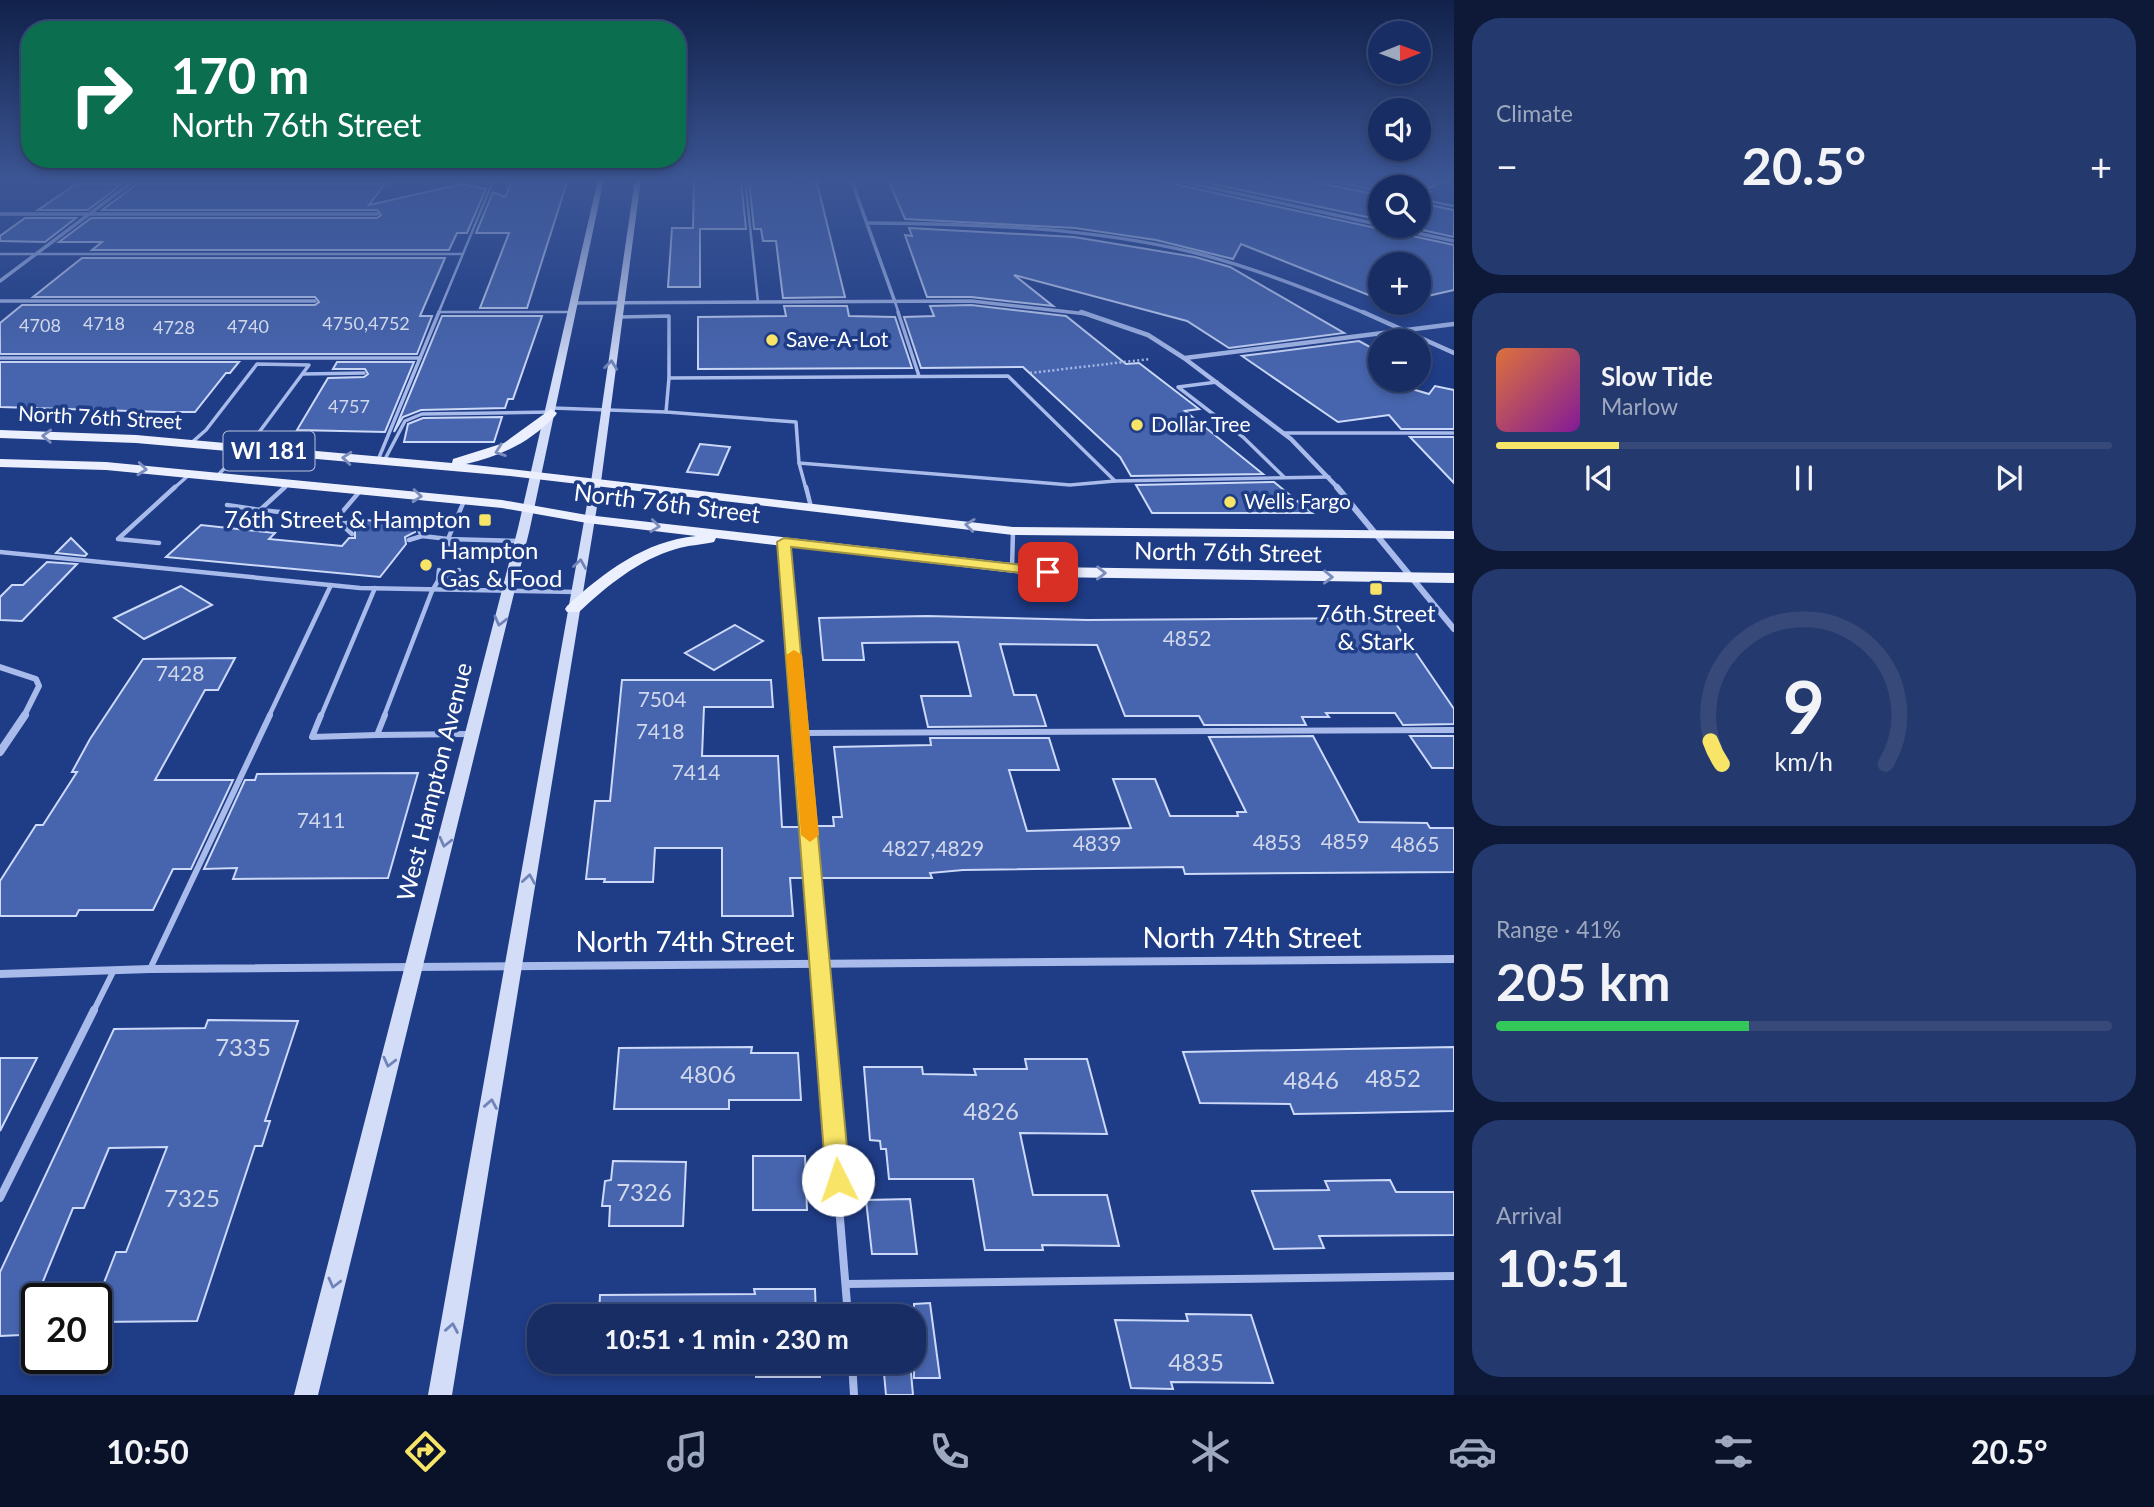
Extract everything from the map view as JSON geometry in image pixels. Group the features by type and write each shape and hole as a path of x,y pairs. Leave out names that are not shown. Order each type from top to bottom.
{"main road":[{"name":"West Hampton Avenue","path":"306,1395 521,541 588,244"},
{"path":"440,1395 515,966 587,519 596,482 628,244"},
{"path":"438,466 466,461 515,445 551,411"},
{"name":"North 76th Street","path":"0,434 190,444 537,474 1013,530 1454,535"},
{"name":"North 76th Street","path":"0,463 106,466 464,500 587,519 1012,569 1454,579"},
{"path":"574,600 618,569 661,549 702,539 758,539"}],"street":[{"path":"0,281 48,244"},
{"path":"875,244 894,302"},
{"path":"1147,244 1241,266 1341,301 1402,329"},
{"path":"0,301 315,301"},
{"path":"575,307 619,302 971,301 1072,310 1148,335 1184,358 1283,433 1329,477 1374,536 1454,629"},
{"path":"1425,329 1454,324"},
{"path":"1184,358 1368,337"},
{"path":"1431,342 1454,353"},
{"path":"0,667 36,679 39,686 31,706 0,752"},
{"name":"North 74th Street","path":"0,974 150,969 1454,959"}],"lane":[{"path":"381,461 466,244"},
{"path":"752,244 758,302"},
{"path":"0,254 462,254"},
{"path":"894,302 919,376"},
{"path":"439,312 575,307"},
{"path":"617,317 669,316 666,412"},
{"path":"0,358 420,358"},
{"path":"190,444 206,430 257,364 309,365 245,449 216,477"},
{"path":"303,374 364,373"},
{"path":"669,378 1008,376 1115,481"},
{"path":"1217,382 1178,387 1242,437 1284,477"},
{"path":"381,461 405,421 422,414 605,409 796,422 799,463 811,507"},
{"path":"1283,433 1454,433"},
{"path":"799,463 1070,485 1135,478 1329,477"},
{"path":"159,543 118,539 190,474"},
{"path":"260,510 288,484"},
{"path":"360,491 332,524 362,522"},
{"path":"464,500 448,539 451,546 464,554"},
{"path":"228,505 300,514"},
{"path":"342,525 352,534"},
{"path":"418,528 422,536"},
{"path":"1012,569 1013,530"},
{"path":"409,540 422,536 521,541"},
{"path":"784,542 847,1304"},
{"path":"444,554 451,546"},
{"path":"0,552 68,556 331,585 508,592 574,600"},
{"path":"377,735 432,590 438,581 439,570"},
{"path":"438,581 459,570"},
{"path":"150,969 331,585"},
{"path":"375,588 312,737 472,734"},
{"path":"801,733 1454,730"},
{"path":"0,1198 114,970"},
{"path":"846,1284 1454,1276"},
{"path":"853,1374 855,1395"}],"path":[{"path":"1008,376 1160,358"}],"building":[{"path":"99,244 452,244 449,250 92,250"},
{"path":"505,244 547,244 527,308 480,308"},
{"path":"671,244 700,244 700,287 668,287"},
{"path":"776,244 832,244 845,297 783,298"},
{"path":"908,244 1117,244 1195,257 1230,267 1344,333 1229,348 1187,321 1014,275 1053,306 971,297 927,297"},
{"path":"1173,244 1241,244 1233,259"},
{"path":"1241,244 1450,244 1454,245 1454,290 1431,295 1431,252 1368,252 1368,295"},
{"path":"82,258 445,258 420,316 432,316 417,354 0,354 0,323 22,305 315,305 319,302 315,297 33,297"},
{"path":"971,305 1066,316 1126,364 1139,363 1199,409 1185,411 1263,474 1131,476 1120,457 1023,367 921,368 904,317 934,316 930,306"},
{"path":"784,306 847,306 849,316 895,317 912,368 698,369 698,317 786,316"},
{"path":"442,316 542,316 513,399 508,399 505,408 421,410 403,417 394,432"},
{"path":"1359,341 1368,346 1368,392 1429,394 1435,386 1454,390 1454,429 1401,429 1389,415 1338,422 1242,356"},
{"path":"0,362 239,362 230,373 226,373 195,412 163,412 0,407"},
{"path":"337,362 414,362 385,432 297,430 328,378 364,377 368,374 365,369 333,369"},
{"path":"502,417 494,442 404,442 408,424 423,418"},
{"path":"1410,437 1454,437 1454,483"},
{"path":"700,444 730,447 718,475 687,472"},
{"name":"Wells Fargo","path":"1274,482 1312,513 1152,513 1136,485"},
{"path":"366,520 414,525 415,532 405,537 406,544 380,577 166,557 201,525 275,533 269,539 342,546 349,538 355,538 355,530 365,526"},
{"path":"71,538 87,554 85,556 56,553"},
{"path":"47,562 77,564 22,621 0,620 0,597 12,585 23,585"},
{"path":"181,586 212,605 144,639 114,618"},
{"path":"927,616 1087,620 1392,618 1454,709 1454,724 1403,725 1395,713 1326,713 1329,717 1302,717 1306,725 1204,725 1199,716 1125,716 1097,645 1000,644 1014,695 1036,695 1046,726 928,727 921,696 971,696 958,642 862,643 864,660 823,660 819,618"},
{"path":"735,625 763,641 714,670 685,653"},
{"path":"235,658 218,690 205,690 155,780 233,780 191,869 173,869 153,910 79,910 76,916 0,916 0,881 36,825 43,825 77,772 72,772 90,739 143,659"},
{"path":"622,680 771,680 773,707 704,707 702,756 778,756 782,827 802,827 806,878 790,878 793,916 722,916 722,848 655,848 653,882 604,882 605,879 586,879 595,801 610,801"},
{"path":"1313,736 1359,822 1427,823 1430,828 1454,828 1454,872 1185,874 1183,867 963,870 930,873 932,878 817,878 813,826 834,826 833,817 842,817 834,747 931,745 930,738 1049,738 1059,770 1009,770 1027,831 1131,828 1113,779 1155,779 1170,816 1238,816 1237,812 1246,812 1209,737"},
{"path":"1410,736 1454,736 1454,768 1432,768"},
{"path":"418,773 388,878 233,879 237,868 204,869 245,780 255,780 257,774"},
{"path":"208,1020 298,1021 265,1121 270,1121 262,1146 255,1146 197,1321 112,1322 112,1283 104,1283 116,1252 126,1252 167,1147 109,1148 84,1208 73,1208 42,1283 21,1283 21,1335 0,1336 0,1272 114,1029 205,1028"},
{"path":"752,1047 751,1053 798,1053 801,1100 729,1100 729,1109 614,1109 619,1048"},
{"path":"1454,1047 1454,1111 1356,1113 1294,1114 1290,1104 1200,1103 1183,1052"},
{"path":"0,1058 37,1058 0,1131"},
{"path":"1025,1059 1087,1059 1107,1134 1020,1133 1033,1195 1107,1195 1119,1246 1042,1245 1043,1250 985,1250 973,1179 889,1179 886,1149 881,1149 880,1141 870,1140 864,1067 922,1067 923,1074 976,1075 974,1069 1027,1069"},
{"path":"753,1156 805,1156 807,1210 753,1210"},
{"path":"613,1161 686,1162 683,1226 609,1226 610,1206 602,1206 605,1181 611,1180"},
{"path":"1390,1180 1396,1192 1454,1192 1454,1235 1319,1236 1324,1248 1274,1249 1252,1191 1329,1190 1325,1181"},
{"path":"910,1199 917,1254 872,1254 866,1200"},
{"path":"754,1289 815,1289 816,1304 600,1304 600,1295 755,1294"},
{"path":"930,1303 940,1378 914,1378 914,1374 926,1374 926,1304 914,1304"},
{"path":"1186,1314 1251,1315 1273,1383 1171,1382 1173,1389 1131,1388 1115,1320 1188,1321"},
{"path":"756,1374 820,1374 820,1377 756,1377"},
{"path":"884,1374 911,1374 913,1395 886,1395"}],"slow traffic":[{"path":"794,655 810,835"}],"place":[{"name":"Save-A-Lot","path":"772,340"},
{"name":"Dollar Tree","path":"1137,425"},
{"name":"Wells Fargo","path":"1230,502"},
{"name":"76th Street & Hampton","path":"485,520"},
{"name":"Hampton Gas & Food","path":"426,565"},
{"name":"76th Street & Stark","path":"1376,589"}],"route":[{"path":"838,1180 784,542 994,568 1048,572"}]}
